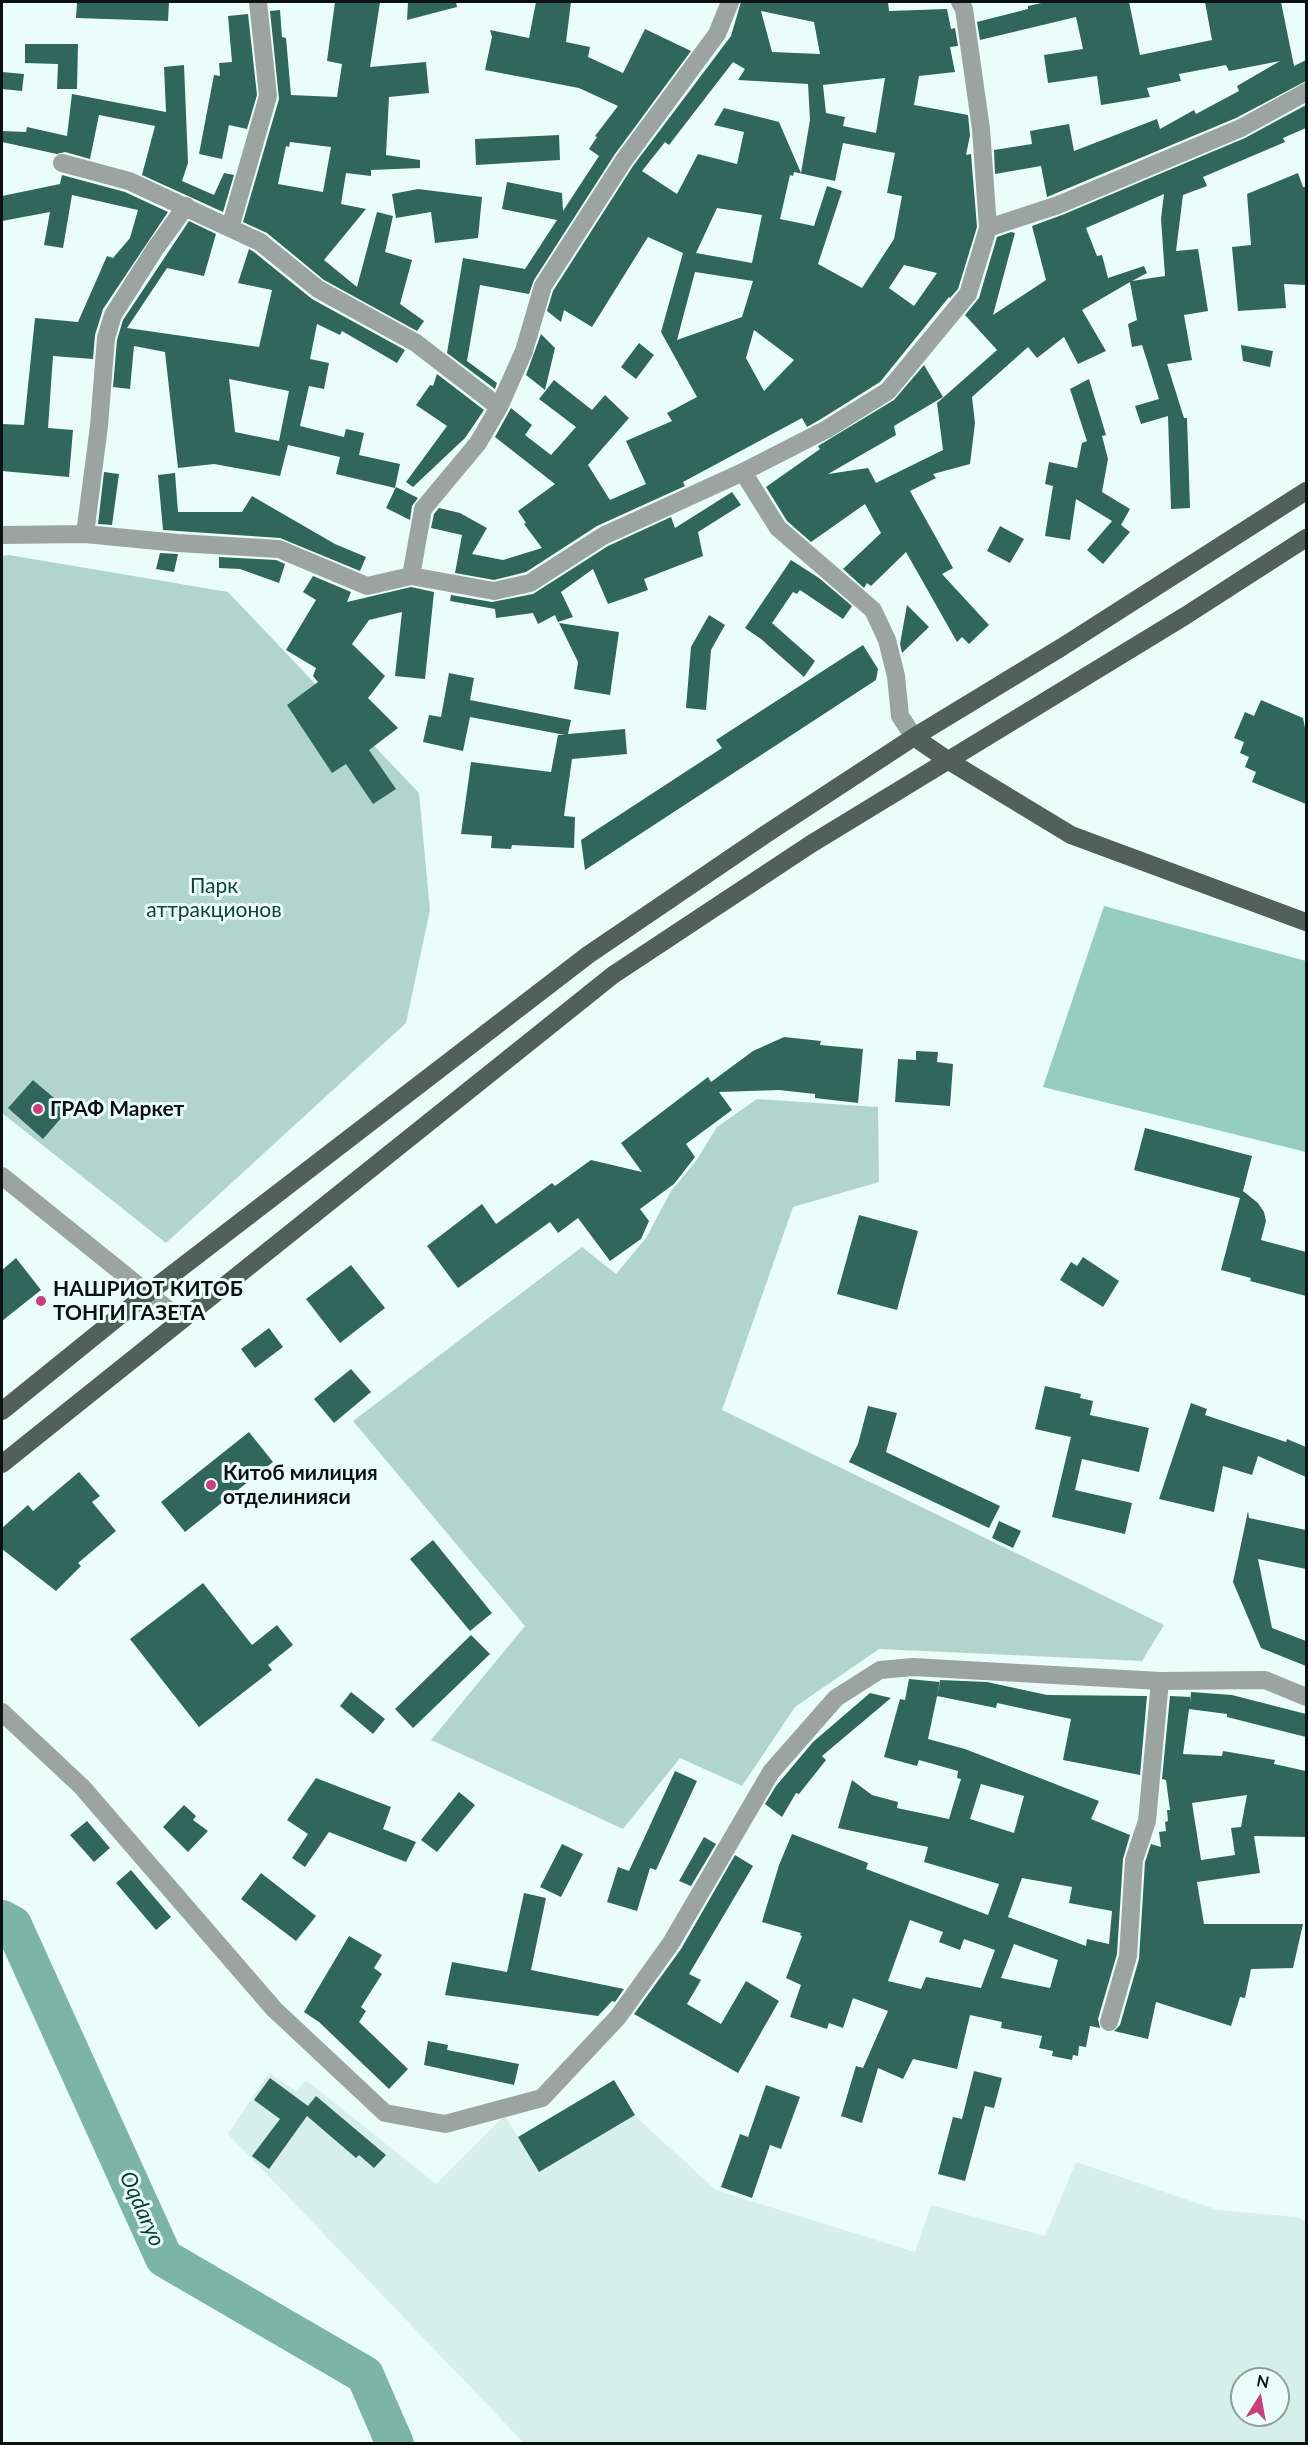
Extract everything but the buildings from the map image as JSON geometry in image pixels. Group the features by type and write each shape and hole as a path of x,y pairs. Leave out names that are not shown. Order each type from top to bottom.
{"main road":[{"path":"2,1411 148,1293 588,955 914,736 1062,647 1306,491"},
{"path":"2,1464 613,975 811,844 1185,616 1306,538"},
{"path":"914,736 949,761 1071,835 1306,922"}],"street":[{"path":"230,228 268,96 258,2"},
{"path":"411,576 423,509 478,443 499,407 524,351 543,286 624,160 717,34 730,2"},
{"path":"2,535 85,534 178,543 279,549 367,586 411,576 494,591 530,583 603,536 743,472 827,429 888,391 968,294 988,228 981,129 964,9 960,2"},
{"path":"988,228 1058,205 1230,132 1306,92"},
{"path":"62,163 129,181 260,242 318,289 416,343 499,407"},
{"path":"85,534 99,426 106,338 113,315 155,249 186,206"},
{"path":"743,472 778,528 873,610 887,640 896,676 900,716 914,736"},
{"path":"2,1176 72,1230 181,1320"},
{"path":"2,1712 82,1787 274,2009 385,2113 445,2124 543,2098 618,2017 672,1943 771,1772 836,1698 880,1671 913,1667 1160,1681 1265,1680 1306,1697"},
{"path":"1109,2022 1128,1956 1134,1860 1147,1821 1160,1681"}],"shaded area":[{"path":"269,2073 296,2091 306,2080 436,2184 505,2115 518,2137 614,2080 635,2116 716,2190 915,2252 931,2205 1045,2236 1076,2162 1218,2210 1298,2217 1306,2222 1306,2443 524,2443 228,2134"}],"green space":[{"name":"Парк аттракционов","path":"9,555 228,592 419,793 430,910 406,1023 166,1243 2,1113 2,556"},
{"path":"1104,906 1306,961 1306,1152 1043,1087"},
{"path":"757,1099 878,1107 879,1182 793,1207 722,1410 1164,1625 1142,1661 879,1649 795,1707 742,1786 680,1758 623,1829 431,1740 525,1626 353,1421 582,1247 616,1274 646,1238 671,1191 696,1161 717,1127"}],"waterway":[{"name":"Oqdaryo","path":"2,1919 13,1925 164,2258 365,2375 395,2444"}],"place":[{"name":"ГРАФ Маркет","path":"38,1109"},
{"name":"НАШРИОТ КИТОБ ТОНГИ ГАЗЕТА","path":"41,1301"},
{"name":"Китоб милиция отделинияси","path":"211,1485"}]}
